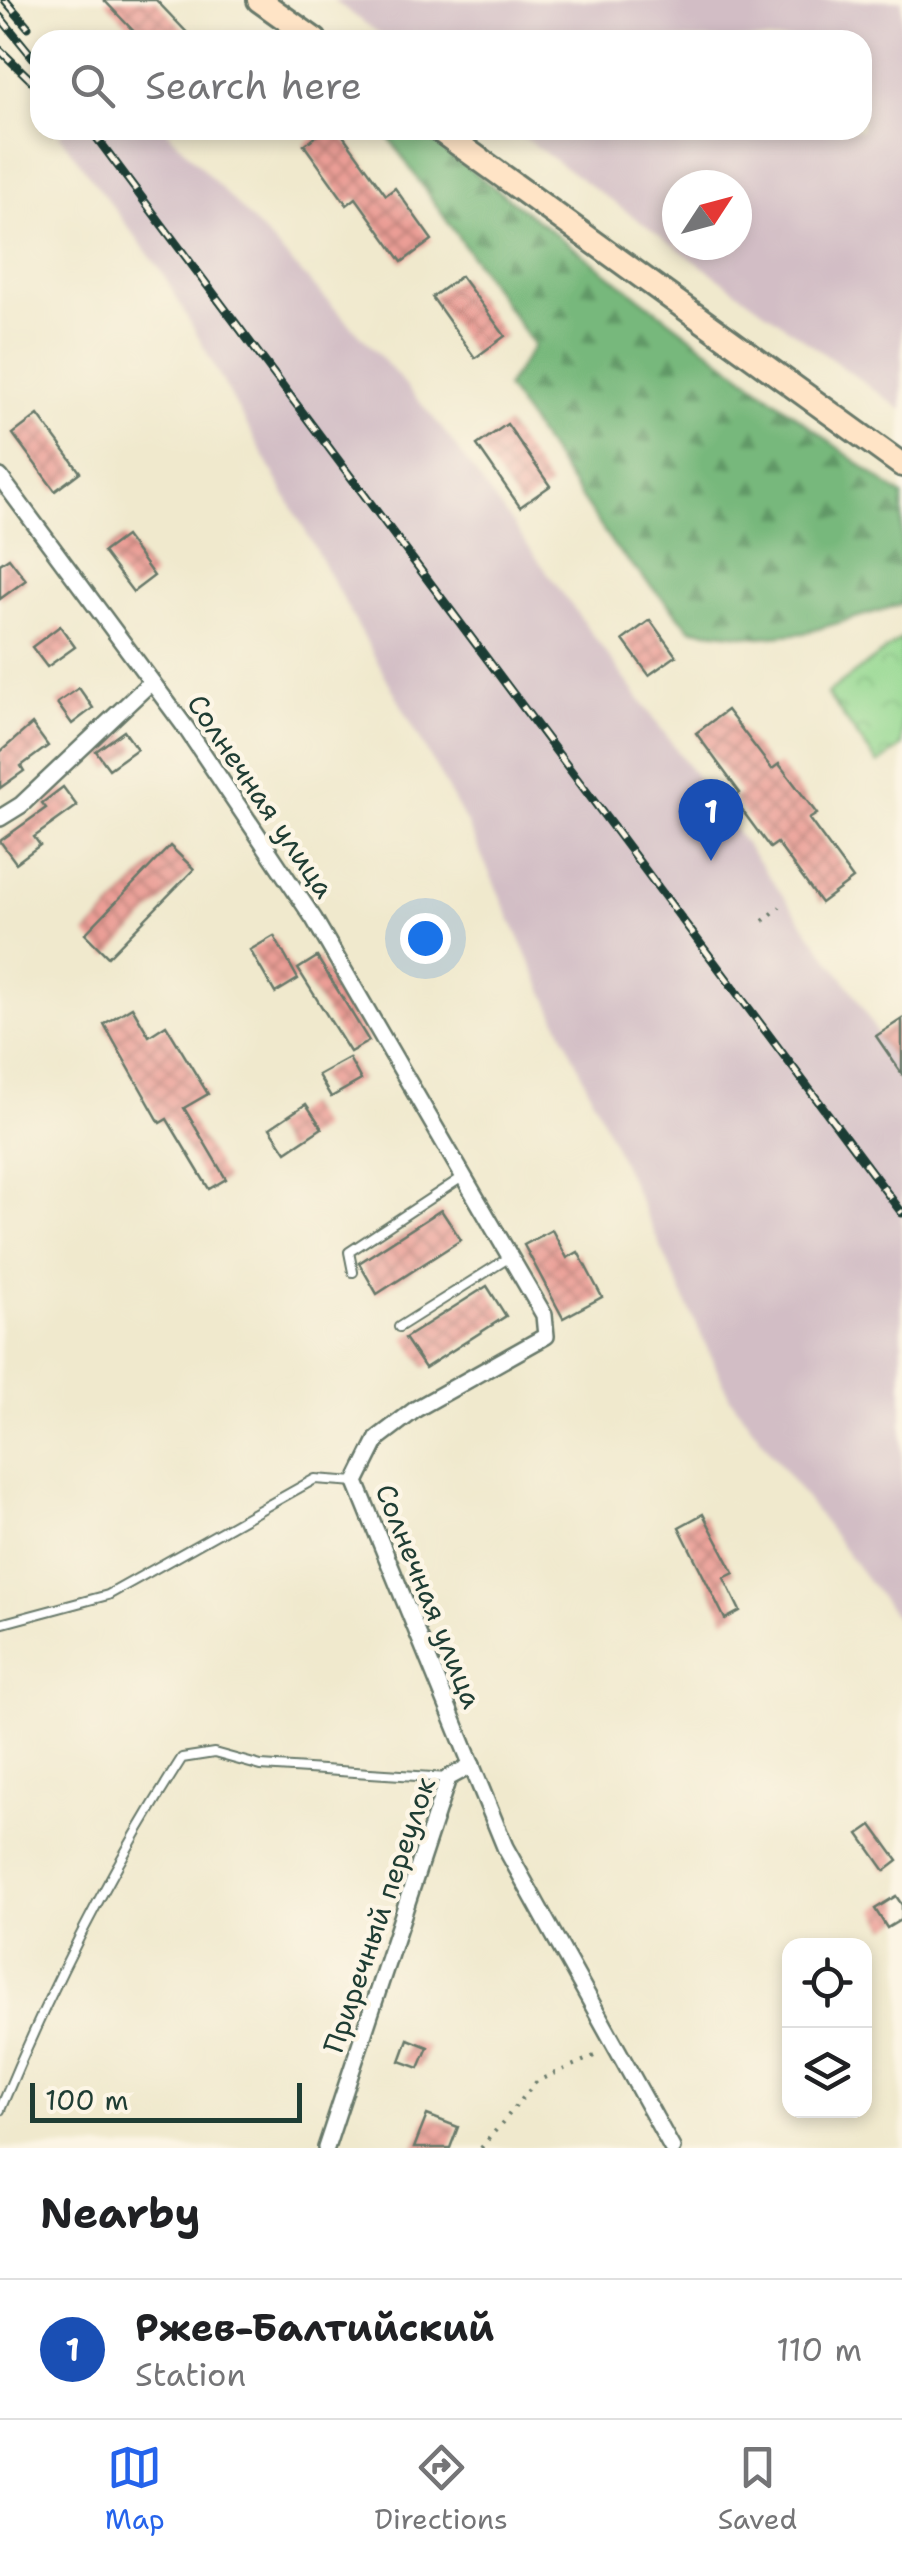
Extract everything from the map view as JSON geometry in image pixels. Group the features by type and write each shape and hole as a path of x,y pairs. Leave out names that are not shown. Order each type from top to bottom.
{"street":[{"path":"259,0 300,30"},
{"path":"453,140 902,465"},
{"name":"Солнечная улица","path":"0,477 152,682 314,919 544,1315 546,1336 416,1410 378,1438 356,1482 505,1847 672,2148"},
{"path":"0,818 21,806 152,682"},
{"name":"Приречный переулок","path":"326,2148 448,1778 472,1765"}],"lane":[{"path":"353,1272 349,1252 464,1176"},
{"path":"399,1327 510,1257"},
{"path":"0,1624 108,1594 315,1479 356,1482"},
{"path":"0,2110 35,2027 150,1808 182,1758 214,1752 261,1766 448,1778"}],"path":[{"path":"690,820 708,808"},
{"path":"762,920 780,907"},
{"path":"481,2148 537,2081 616,2046"}],"shaded area":[{"path":"333,0 902,0 902,410 694,260 752,260 752,170 662,170 662,237 527,140 872,140 872,30 374,30"},
{"path":"63,140 175,140 382,358 442,428 854,993 902,1077 902,1626 730,1398 468,826 164,275"}],"green space":[{"path":"391,140 431,140 902,496 902,604 804,633 760,637 691,629 614,546 506,387 534,346"},
{"path":"902,638 902,746 878,764 827,694"}],"building":[{"path":"104,0 156,0 184,30 132,30"},
{"path":"311,140 346,140 386,195 395,188 432,240 402,262 356,198 347,205 304,145"},
{"path":"461,276 505,336 475,358 432,297"},
{"path":"38,415 80,472 55,491 13,434"},
{"path":"507,424 550,486 520,507 477,445"},
{"path":"125,536 154,576 133,592 103,552"},
{"path":"9,558 26,580 0,599 0,564"},
{"path":"650,620 676,656 649,675 623,640"},
{"path":"60,626 75,647 47,667 32,647"},
{"path":"79,688 93,708 72,724 57,703"},
{"path":"727,710 772,769 779,764 817,814 809,819 853,879 821,903 777,843 770,848 733,798 740,793 696,733"},
{"path":"32,724 48,746 21,766 24,771 0,788 0,752"},
{"path":"124,731 137,749 109,769 96,751"},
{"path":"63,787 77,806 34,837 40,845 16,863 0,841 46,808 42,803"},
{"path":"170,846 194,869 108,957 85,934"},
{"path":"274,936 298,979 275,993 250,950"},
{"path":"317,957 369,1041 350,1052 298,969"},
{"path":"132,1007 149,1036 166,1025 208,1094 184,1108 226,1179 209,1189 167,1119 160,1123 104,1024"},
{"path":"902,1019 902,1074 876,1036"},
{"path":"349,1058 361,1080 331,1097 318,1075"},
{"path":"306,1104 322,1128 286,1152 270,1128"},
{"path":"441,1210 461,1240 377,1294 359,1263"},
{"path":"552,1230 567,1258 578,1252 602,1297 563,1318 524,1245"},
{"path":"487,1286 506,1316 425,1368 405,1338"},
{"path":"703,1514 734,1573 724,1578 740,1611 725,1619 679,1527"},
{"path":"872,1825 898,1861 885,1871 859,1834"},
{"path":"896,1896 902,1905 902,1919 887,1928 875,1909"},
{"path":"408,2039 428,2047 419,2068 400,2061"},
{"path":"427,2115 458,2127 450,2148 414,2148"}],"railway":[{"path":"5,0 28,27"},
{"path":"0,17 30,54"},
{"path":"0,50 30,79"},
{"path":"98,140 902,1213"}],"place":[{"name":"Ржев-Балтийский","path":"711,861"}]}
